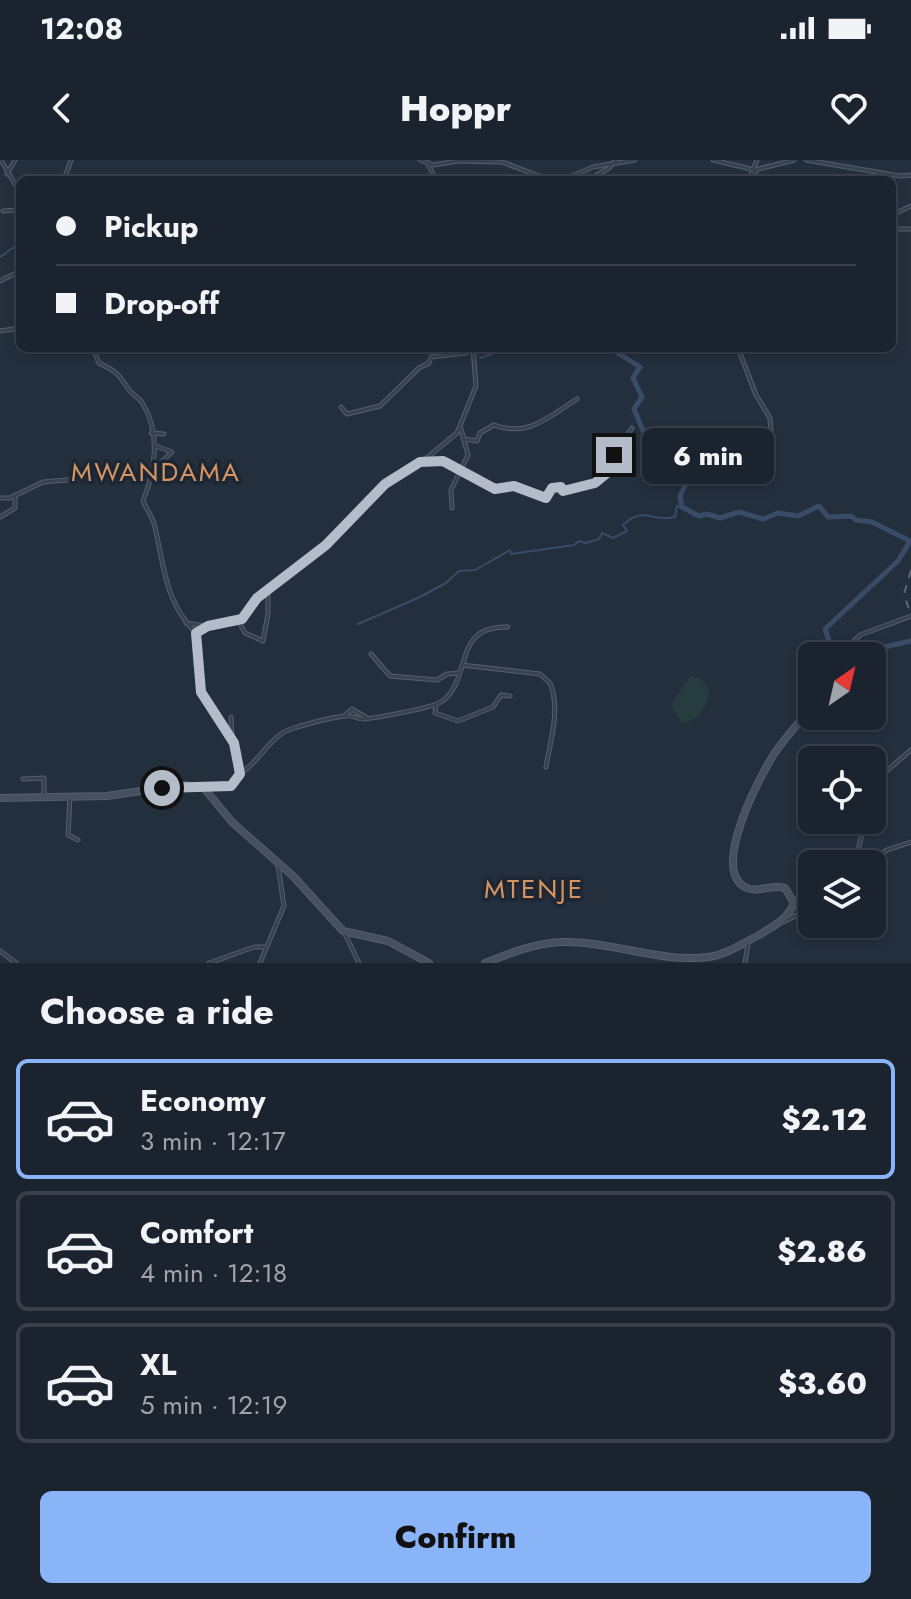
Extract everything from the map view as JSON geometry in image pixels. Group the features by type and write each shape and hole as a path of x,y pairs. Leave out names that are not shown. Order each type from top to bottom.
{"street":[{"path":"1,160 6,174 16,186"},
{"path":"6,174 15,160"},
{"path":"420,160 428,164 502,162 539,176"},
{"path":"575,176 593,167 635,160"},
{"path":"713,160 755,170 794,160"},
{"path":"751,176 757,160"},
{"path":"806,160 900,176 911,175"},
{"path":"592,176 615,162"},
{"path":"428,164 434,176"},
{"path":"755,170 756,176"},
{"path":"3,211 16,210"},
{"path":"341,407 347,414 374,409 429,363 431,357 467,352"},
{"path":"186,623 208,626 239,622 257,598 326,545 385,484 448,442 461,426 476,386 473,352"},
{"path":"740,352 756,395 770,418 773,459"},
{"path":"95,353 99,363 120,374 132,394 144,404 154,445 154,476"},
{"path":"463,439 477,441 480,433 494,425 509,431 537,426 577,399"},
{"path":"452,508 451,490 468,455 461,426"},
{"path":"420,462 443,461 495,489 514,486 546,498 552,488 561,487 563,491 595,483 612,469 617,449 632,428"},
{"path":"151,433 164,434"},
{"path":"154,445 172,452 158,465 143,504 154,525 157,550 172,603 196,633 201,692 232,740"},
{"path":"0,498 15,495 43,482 78,479"},
{"path":"0,517 15,508 15,495"},
{"path":"239,622 245,633 263,641 268,591"},
{"path":"855,642 857,637 911,616"},
{"path":"196,633 208,626"},
{"path":"0,798 124,795 181,785 233,785 240,774 288,730 344,716 367,718 436,705 454,690 467,648 482,632 493,626 508,627"},
{"path":"371,654 390,676 437,680 447,674 459,673"},
{"path":"462,665 540,674 550,683 554,727 546,752 546,767"},
{"path":"436,705 435,713 458,721 493,707 501,695 510,696"},
{"path":"344,716 352,709 367,718"},
{"path":"231,717 232,740 240,774"},
{"path":"794,903 781,886 756,890 742,885 731,863 743,817 759,780 777,749 798,723"},
{"path":"886,771 910,751 908,745"},
{"path":"23,779 44,778 44,796"},
{"path":"203,787 242,832 277,862 344,932 359,963"},
{"path":"70,796 67,832 78,840"},
{"path":"886,851 911,842"},
{"path":"260,963 285,901 277,862"},
{"path":"783,922 798,900"},
{"path":"485,963 526,948 558,942 598,944 648,957 707,958 798,915"},
{"path":"344,932 388,941 429,963"},
{"path":"745,963 748,940"},
{"path":"209,963 254,947 265,947"},
{"path":"0,951 16,963"}],"green space":[{"path":"691,676 701,679 710,691 697,716 682,723 670,705"}],"waterway":[{"path":"0,257 16,246"},
{"path":"480,358 497,352"},
{"path":"616,352 640,367 633,378 642,397 634,409 644,433 656,437 663,450 682,455 690,476 680,496 682,507 699,516 707,514 720,518 739,512 763,519 778,513 798,516 819,506 828,517 851,516 856,520 872,522 910,541 898,561 825,629 829,642"},
{"path":"358,624 420,597 446,583 459,571 475,570 510,550 511,554 574,545 579,541 586,543 599,539 602,533 613,538 627,531 623,525 637,516 675,517 677,506 682,507"},
{"path":"886,647 911,641"}],"railway":[{"path":"911,570 904,594 911,616"}],"district":[{"name":"MWANDAMA","path":"156,472"},
{"name":"MTENJE","path":"534,889"}],"route":[{"path":"162,788 178,785 231,786 240,774 236,747 205,704 201,692 196,633 208,626 233,624 242,619 257,598 326,545 385,484 420,462 441,460 489,487 502,489 514,486 537,492 546,498 552,488 561,487 563,491 595,483 612,469 614,455"}]}
